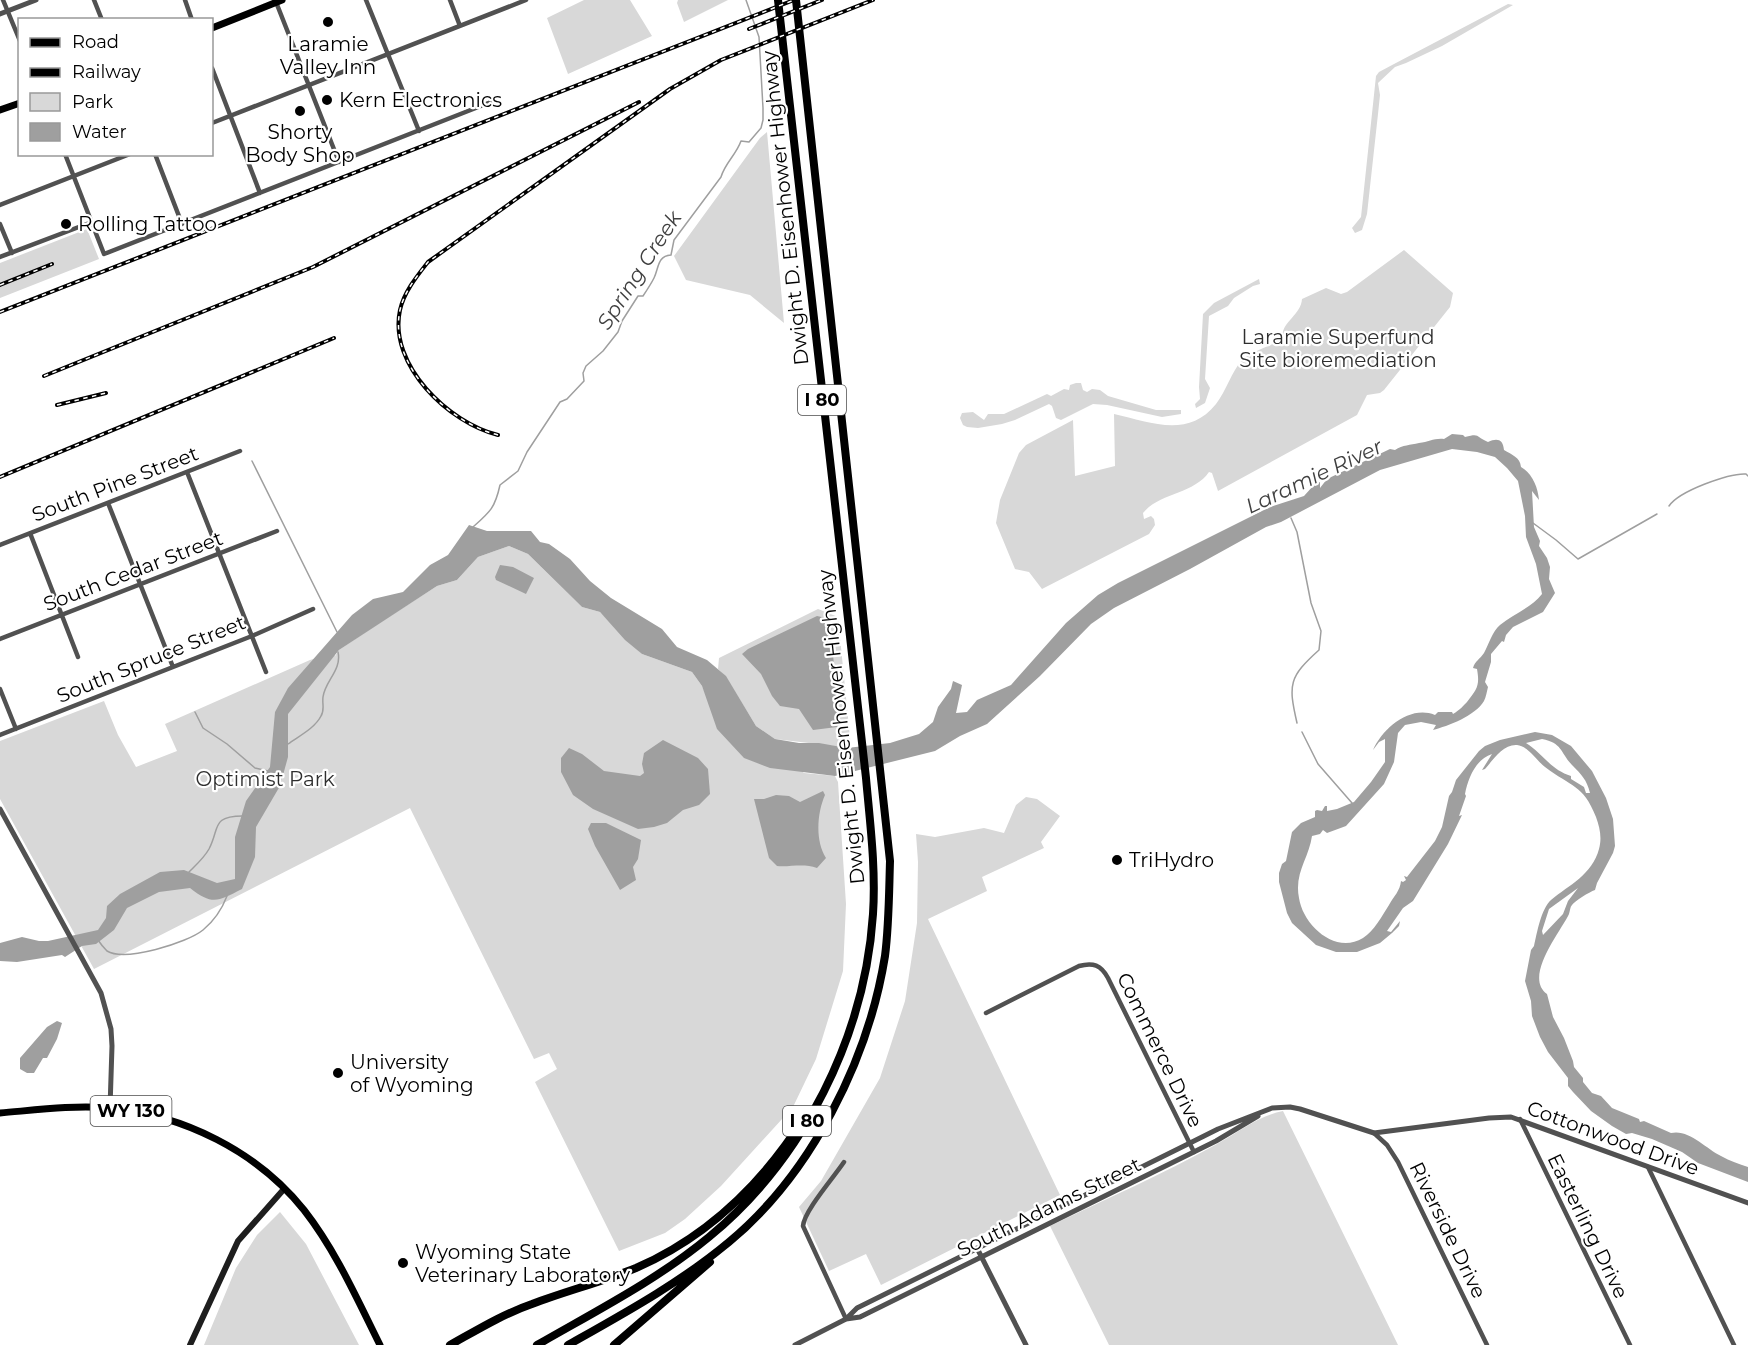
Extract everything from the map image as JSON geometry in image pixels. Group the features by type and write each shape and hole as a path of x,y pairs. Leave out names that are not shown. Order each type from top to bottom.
{"highway":[{"name":"Dwight D. Eisenhower Highway","path":"537,1345 661,1272 711,1235 748,1200 778,1165 811,1115 836,1065 864,979 873,914 874,871 866,778 778,0"},
{"name":"Dwight D. Eisenhower Highway","path":"568,1345 654,1294 729,1242 778,1192 802,1161 844,1087 862,1045 885,956 890,861 796,0"},
{"path":"450,1345 501,1317 637,1267 692,1238 727,1210 763,1175 786,1145 836,1065"},
{"path":"614,1345 710,1262 729,1242"}],"main road":[{"path":"213,28 278,1"},
{"path":"0,110 18,104"},
{"name":"WY 130","path":"0,1113 65,1108 110,1108 160,1118 211,1137 242,1155 284,1189 302,1208 328,1245 380,1345"},
{"path":"190,1345 238,1241 284,1189"}],"street":[{"path":"3,0 18,36"},
{"path":"0,14 36,0"},
{"path":"94,0 101,18"},
{"path":"185,0 191,18"},
{"path":"366,0 419,131"},
{"path":"450,0 460,26"},
{"path":"213,123 526,0"},
{"path":"278,1 339,162"},
{"path":"213,71 260,193"},
{"path":"66,156 104,254 491,102"},
{"path":"0,205 125,156"},
{"path":"156,156 182,224"},
{"path":"0,257 92,222"},
{"path":"0,224 12,253"},
{"name":"South Pine Street","path":"0,545 240,451"},
{"path":"187,472 266,672"},
{"path":"108,503 173,668"},
{"name":"South Cedar Street","path":"0,639 277,531"},
{"path":"30,533 78,657"},
{"name":"South Spruce Street","path":"0,735 173,668 313,609"},
{"path":"0,689 16,729"},
{"path":"0,809 101,993 111,1029 113,1060 110,1108"},
{"name":"Commerce Drive","path":"986,1013 1079,966 1096,965 1101,968 1194,1152"},
{"name":"South Adams Street","path":"795,1345 846,1319 857,1308 1218,1129 1272,1108 1290,1107"},
{"name":"Cottonwood Drive","path":"1290,1107 1374,1133 1503,1116 1520,1119 1748,1203"},
{"name":"South Adams Street","path":"846,1319 860,1317 1194,1152 1234,1131 1261,1113"},
{"name":"Easterling Drive","path":"1520,1119 1630,1345"},
{"name":"Riverside Drive","path":"1374,1133 1387,1145 1398,1162 1487,1345"},
{"path":"844,1162 806,1213 803,1226 846,1319"},
{"path":"1648,1167 1734,1345"},
{"path":"977,1248 1026,1345"}],"green space":[{"path":"584,0 630,0 652,36 568,74 547,18"},
{"path":"678,0 728,0 684,22"},
{"path":"1508,4 1513,5 1442,46 1395,67 1378,83 1380,95 1367,214 1362,230 1355,233 1352,228 1361,217 1376,76 1379,72"},
{"path":"767,132 784,323 750,295 686,280 674,256 760,138"},
{"path":"87,229 99,259 0,298 0,263"},
{"name":"Laramie Superfund Site bioremediation","path":"1404,250 1453,293 1450,307 1384,390 1367,395 1357,415 1218,491 1212,473 1209,472 1195,485 1158,501 1143,513 1144,519 1151,516 1154,519 1155,525 1149,534 1042,589 1029,572 1015,569 996,523 1000,500 1019,453 1026,445 1073,420 1075,476 1115,466 1114,414 1168,425 1181,425 1205,415 1216,404 1245,357 1283,339 1284,328 1298,310 1302,299 1326,288 1341,294 1347,292"},
{"path":"1259,279 1260,284 1253,286 1234,298 1228,306 1209,316 1205,379 1210,388 1205,403 1196,408 1195,404 1200,399 1203,314 1214,303"},
{"path":"1081,383 1083,390 1087,392 1092,389 1100,390 1108,396 1156,410 1181,410 1181,414 1162,417 1093,404 1061,420 1056,418 1049,404 1015,420 978,428 963,425 960,418 962,413 973,412 984,420 988,414 1004,414 1047,394 1051,396 1064,389 1069,390 1070,385"},
{"name":"Optimist Park","path":"509,546 528,554 582,607 600,612 642,654 692,672 706,695 804,773 835,776 838,782 846,904 843,971 816,1059 793,1107 721,1186 685,1219 665,1233 619,1251 535,1082 557,1069 549,1053 534,1059 410,808 94,969 0,799 0,741 104,701 118,735 136,767 177,751 165,724 310,660 333,653 335,656 339,650 437,586 457,580 478,557"},
{"path":"818,609 838,617 851,748 775,739 756,726 726,677 718,669 719,658"},
{"path":"1026,797 1037,799 1060,816 1041,842 1044,848 982,877 987,891 928,919 1060,1195 881,1285 866,1254 829,1271 799,1207 821,1181 880,1078 905,1001 917,923 916,834 935,837 984,828 1004,833 1016,805"},
{"path":"1283,1111 1398,1345 1109,1345 1050,1226 1176,1166 1257,1120"},
{"path":"280,1212 306,1244 359,1345 204,1345 236,1268 257,1235"}],"water":[{"path":"1452,434 1465,437 1476,436 1488,442 1499,440 1504,450 1517,459 1531,477 1536,485 1539,500 1532,491 1534,527 1540,541 1539,546 1550,567 1549,579 1555,593 1543,612 1513,627 1506,635 1504,642 1502,641 1491,654 1485,682 1488,687 1485,699 1480,706 1461,720 1433,730 1436,725 1421,722 1405,725 1398,733 1394,762 1384,784 1346,826 1327,833 1323,830 1320,834 1312,836 1298,881 1302,908 1314,927 1332,940 1342,943 1363,938 1381,918 1398,891 1401,881 1406,880 1404,876 1407,877 1435,841 1442,827 1449,796 1456,780 1479,751 1500,740 1535,732 1552,735 1571,746 1592,771 1606,798 1613,819 1615,846 1595,890 1571,906 1541,966 1539,977 1541,986 1547,994 1553,1017 1564,1038 1574,1067 1592,1093 1601,1096 1612,1108 1639,1119 1640,1122 1644,1121 1671,1133 1691,1136 1721,1156 1748,1167 1748,1182 1698,1163 1682,1152 1652,1139 1632,1133 1626,1134 1612,1126 1591,1111 1568,1086 1568,1078 1548,1052 1540,1037 1532,1016 1531,1001 1525,981 1531,950 1548,904 1591,866 1599,849 1600,837 1596,817 1581,792 1545,767 1525,748 1512,745 1499,753 1485,769 1482,770 1492,754 1486,756 1477,765 1468,782 1459,816 1462,815 1448,844 1413,901 1403,908 1387,931 1391,932 1400,921 1399,926 1380,943 1357,952 1336,952 1316,945 1292,923 1287,913 1279,873 1282,864 1286,861 1292,832 1301,823 1315,817 1315,811 1322,811 1325,806 1327,806 1327,811 1354,802 1385,762 1385,739 1379,742 1373,750 1383,734 1398,720 1416,713 1435,715 1438,712 1452,712 1453,714 1462,708 1477,687 1477,669 1473,668 1495,631 1542,594 1536,564 1526,537 1525,516 1518,481 1495,457 1477,452 1452,449 1380,470 1281,522 1266,527 1114,608 1091,624 1040,676 987,724 935,751 835,776 770,768 744,758 717,729 702,686 692,672 642,654 625,640 600,612 582,607 528,554 509,546 478,557 457,580 437,586 339,650 288,714 288,757 280,786 256,827 255,857 242,889 216,900 204,897 190,888 159,892 127,908 114,930 96,944 82,946 65,957 62,955 17,962 0,961 0,943 22,937 48,941 98,930 106,918 107,906 120,894 160,872 184,870 217,883 235,879 235,837 246,801 270,767 275,712 288,688 352,615 373,599 403,592 430,565 448,555 469,525 487,531 531,531 540,542 549,544 570,559 590,581 611,598 662,629 677,647 707,660 726,676 756,726 775,739 847,748 890,743 919,734 933,722 938,707 951,689 953,681 962,685 956,713 967,712 977,700 1011,685 1066,623 1098,595 1118,583 1270,507 1304,496 1320,482 1320,488 1327,479 1390,449 1395,450 1407,445 1444,439","holes":["1542,739 1558,746 1583,778 1590,793 1586,793 1584,787 1571,779 1571,776 1552,766 1526,743","1578,888 1568,901 1563,914 1543,935 1542,931 1549,909"]},
{"path":"500,565 513,567 534,578 526,594 496,580"},
{"path":"817,616 826,618 832,645 840,723 837,727 813,730 799,709 780,706 761,674 742,654"},
{"path":"663,740 698,758 708,769 710,794 699,805 683,810 667,823 638,829 593,809 573,795 561,772 561,758 569,748 582,754 604,771 640,776 644,773 642,764 644,753"},
{"path":"823,791 825,795 820,810 819,835 826,858 817,868 802,865 777,866 769,858 754,799 776,795 789,796 800,802"},
{"path":"591,823 606,823 641,840 638,859 633,867 636,880 620,890 595,846 588,829"},
{"path":"57,1021 62,1023 47,1058 43,1058 34,1073 27,1073 20,1069 20,1058 47,1027"}],"waterway":[{"name":"Spring Creek","path":"473,527 491,509 500,485 518,471 527,452 560,402 567,399 584,381 583,373 586,366 603,351 618,332 622,321 638,296 643,296 654,278 659,263 663,258 671,255 674,240 721,177 741,141 749,142 761,128 763,108 759,37 746,0"},
{"path":"252,461 337,632"},
{"path":"1669,506 1674,500 1705,484 1738,474 1748,476"},
{"path":"1533,523 1578,559 1657,514"},
{"path":"1291,518 1297,532 1311,603 1321,631 1319,650 1302,667 1293,682 1292,699 1297,723"},
{"path":"288,744 311,728 321,716 324,691 336,670 338,652"},
{"path":"195,712 203,728 227,744 255,768 268,771"},
{"path":"1302,732 1318,764 1352,803"},
{"path":"189,872 207,852 221,821 226,818 243,816"},
{"path":"98,940 107,951 116,954 156,950 203,930 211,923 227,896"}],"railway":[{"path":"0,312 794,0"},
{"path":"749,29 822,0"},
{"path":"498,435 460,418 442,405 426,389 413,371 403,351 399,331 400,310 408,291 428,262 670,89 721,60 873,0"},
{"path":"44,376 313,267 639,102"},
{"path":"0,285 52,264"},
{"path":"0,477 334,338"},
{"path":"57,405 106,393"}],"place":[{"name":"Laramie Valley Inn","path":"328,22"},
{"name":"Kern Electronics","path":"327,100"},
{"name":"Shorty Body Shop","path":"300,111"},
{"name":"Rolling Tattoo","path":"66,224"},
{"name":"TriHydro","path":"1117,860"},
{"name":"University of Wyoming","path":"338,1073"},
{"name":"Wyoming State Veterinary Laboratory","path":"403,1263"}],"water label":[{"name":"Laramie River","path":"1314,476"}]}
